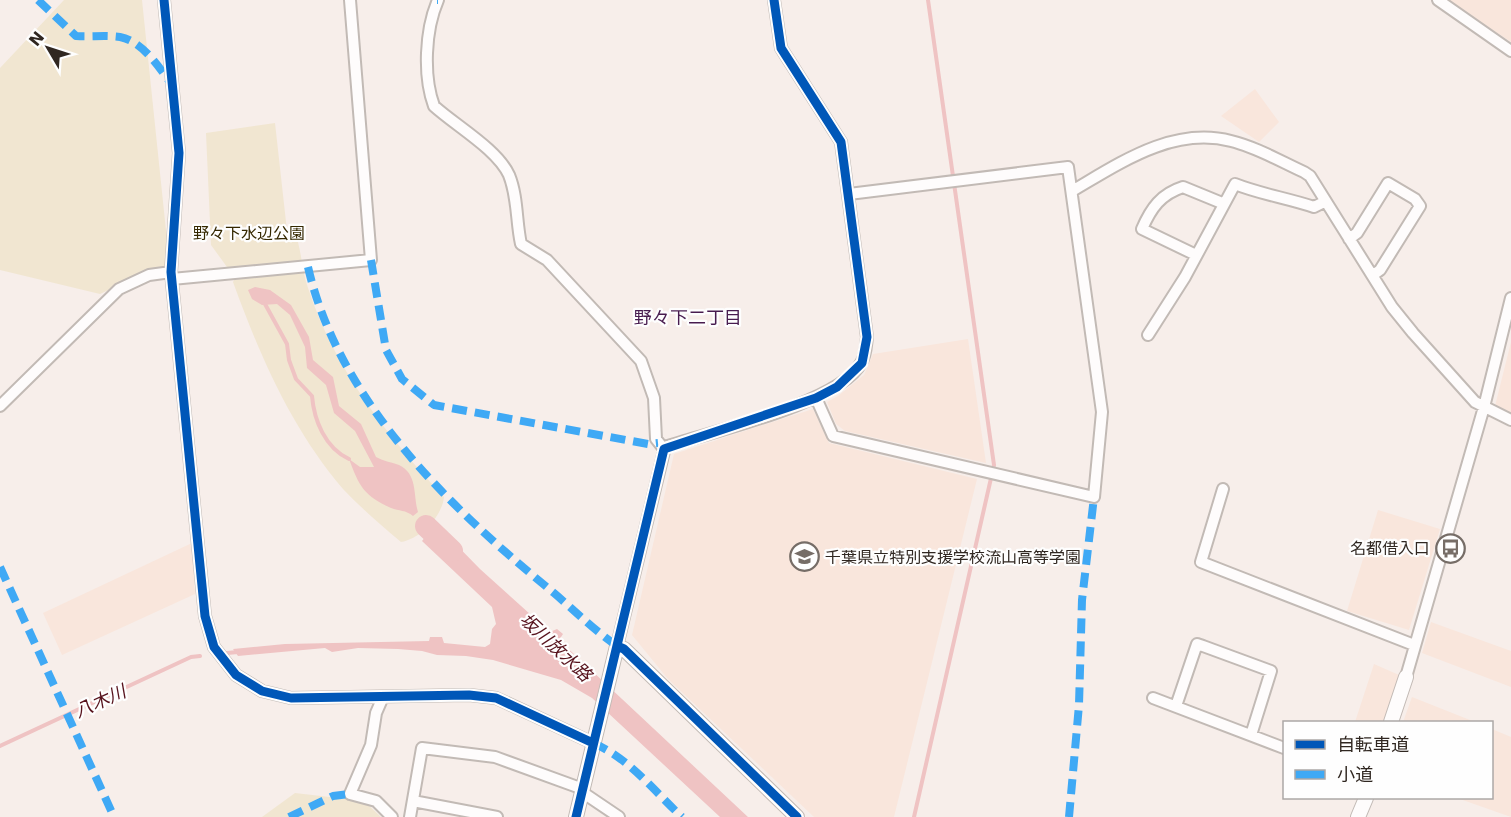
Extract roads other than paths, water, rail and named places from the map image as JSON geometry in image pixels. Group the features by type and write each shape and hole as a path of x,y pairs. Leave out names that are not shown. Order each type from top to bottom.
{"street":[{"path":"164,0 179,153 171,276 201,584 208,632 214,647 222,660 242,680 275,696 291,698 469,695 496,698 595,737"},
{"path":"0,406 119,289 149,275 171,276 371,260 350,0"},
{"path":"438,0 429,20 426,41 434,106 495,157 508,175 518,210 521,244 547,260 641,361 654,398 656,439 664,449"},
{"path":"664,449 816,398 852,375 862,363 866,349 867,337 841,142 790,66 781,48 774,0"},
{"path":"1438,0 1511,51"},
{"path":"1072,191 1148,150 1179,140 1208,137 1247,146 1304,172 1310,176 1324,202 1392,307 1413,333 1475,402 1511,420"},
{"path":"816,398 833,436 1094,497 1102,412 1068,167 849,194"},
{"path":"1349,239 1357,233 1388,183 1415,199 1420,206 1380,270 1373,275"},
{"path":"1148,336 1196,255 1222,203 1235,184 1258,194 1283,197 1314,207 1324,202"},
{"path":"1196,255 1142,229 1150,209 1167,192 1183,187 1222,203"},
{"path":"1392,721 1484,407 1511,298"},
{"path":"576,817 664,449"},
{"path":"1223,489 1201,562 1414,645"},
{"path":"1176,706 1197,644 1271,671 1251,735"},
{"path":"616,651 624,650 797,817"},
{"path":"382,697 376,713 371,745 350,794 376,801 392,817"},
{"path":"1153,699 1283,748"},
{"path":"410,817 422,748 495,757 582,791 619,817"},
{"path":"1358,817 1366,799"},
{"path":"412,801 497,817"}],"water":[{"path":"255,287 270,290 291,305 309,337 313,360 333,377 339,406 361,424 376,457 399,465 409,474 414,486 418,512 413,516 382,504 364,489 349,459 360,467 374,467 355,431 334,413 326,385 307,368 305,347 290,315 277,304 262,305 252,299 248,290"},
{"path":"436,524 480,569 550,632 557,629 563,634 559,640 748,817 720,817 592,698 561,680 493,660 437,655 422,651 358,648 332,652 325,648 238,656 233,649 285,644 429,641 430,637 442,637 444,643 485,647 490,644 492,629 496,624 492,607 422,541"}],"waterway":[{"path":"914,817 994,465 928,0"},
{"path":"265,304 287,344 289,360 296,379 312,396 315,414 322,432 333,448 349,459"},
{"name":"坂川放水路","path":"426,526 452,551"},
{"name":"八木川","path":"227,653 238,652"},
{"name":"八木川","path":"0,746 191,657 200,656"}],"place":[{"name":"名都借入口","path":"1451,548"},
{"name":"千葉県立特別支援学校流山高等学園","path":"804,557"}],"district":[{"name":"野々下二丁目","path":"688,317"}],"park label":[{"name":"野々下水辺公園","path":"249,233"}]}
